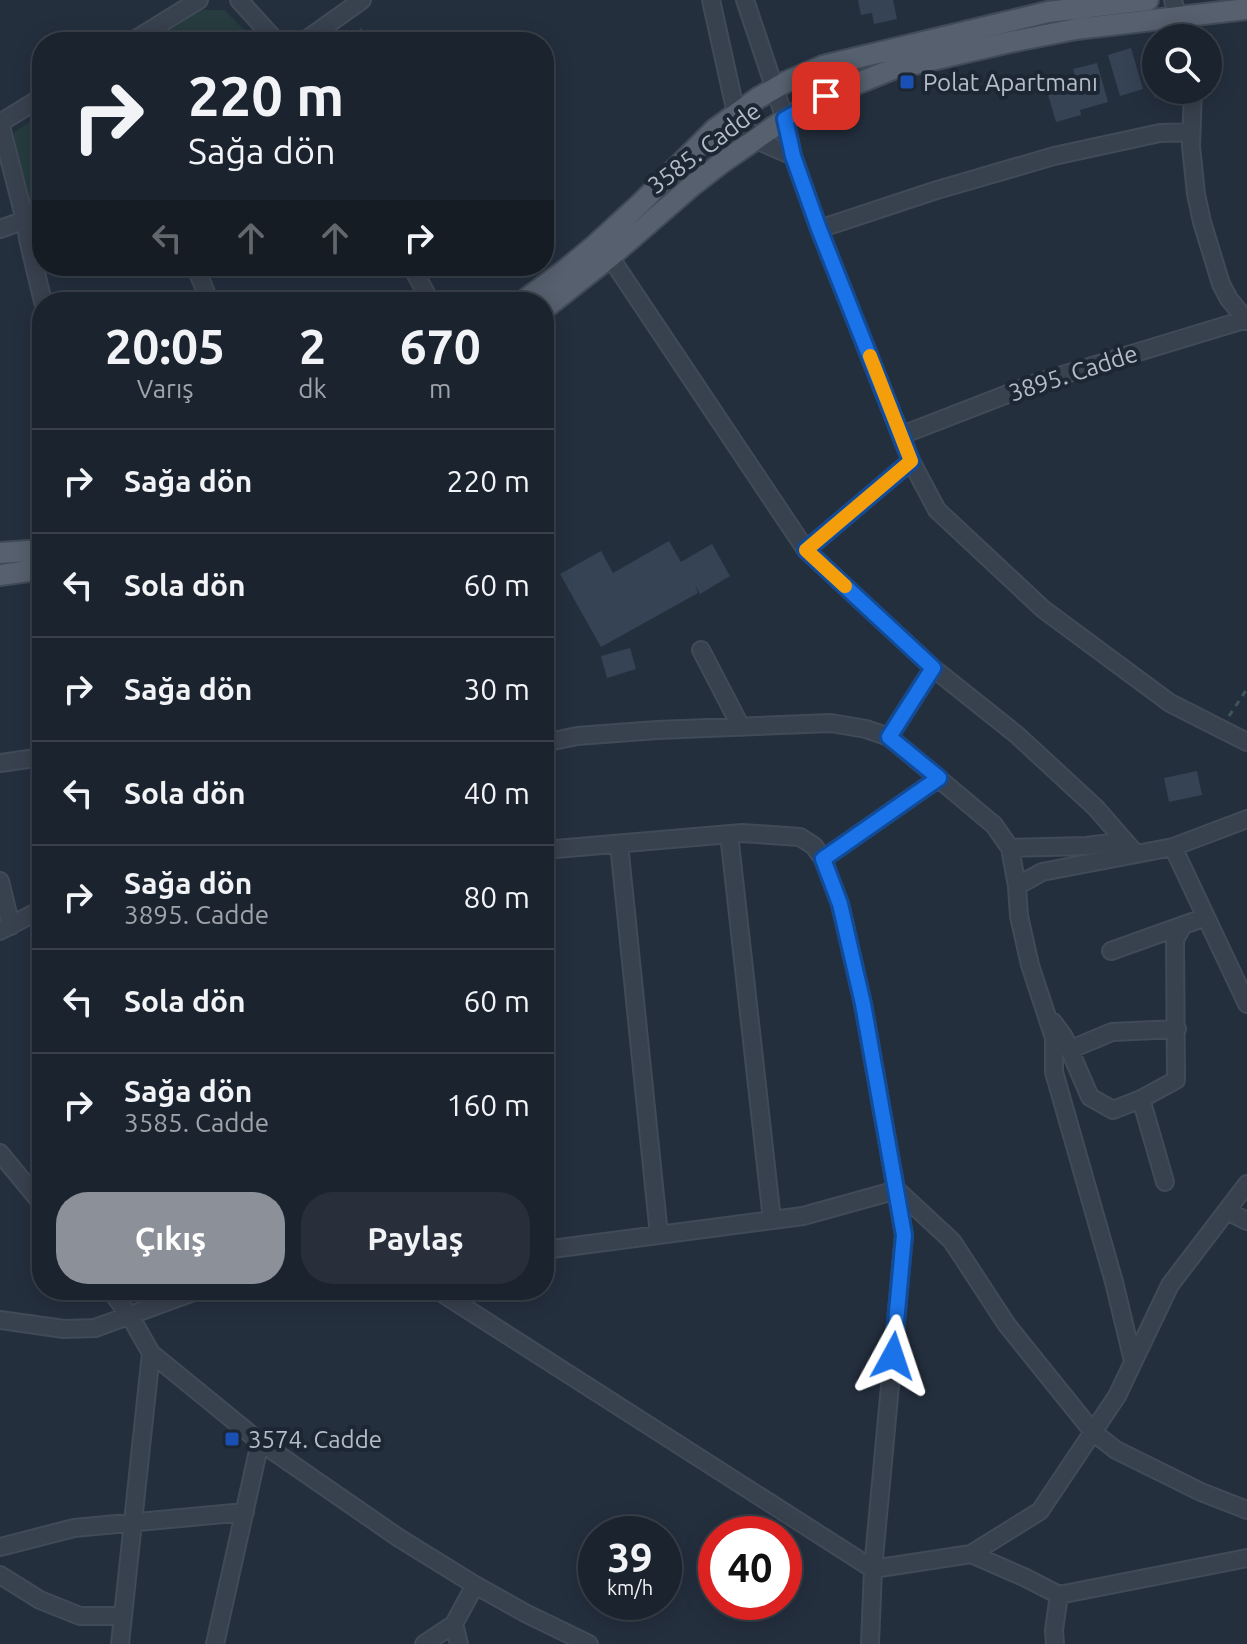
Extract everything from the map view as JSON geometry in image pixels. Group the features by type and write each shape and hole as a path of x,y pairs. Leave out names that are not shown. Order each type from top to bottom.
{"main road":[{"name":"3585. Cadde","path":"536,292 593,247 707,137 736,113 774,89 823,66 860,56 1048,12 1148,0"},
{"name":"3585. Cadde","path":"554,301 693,185 754,139 826,96 893,69 1049,34 1175,9 1247,9"},
{"path":"0,553 32,551"},
{"path":"0,575 32,570"}],"street":[{"path":"147,32 199,0"},
{"path":"239,0 268,32"},
{"path":"317,32 362,0"},
{"path":"711,0 736,113 754,139 793,156"},
{"path":"745,0 819,229 911,461 937,510 1043,609 1170,703 1247,742"},
{"path":"32,103 0,123 32,256"},
{"path":"1192,104 1192,169 1196,194 1221,284 1246,320"},
{"path":"819,229 1054,156 1160,133 1191,132"},
{"path":"0,229 32,216"},
{"path":"610,257 806,550 933,668 1017,735 1096,808 1130,848"},
{"name":"3895. Cadde","path":"902,435 1036,383 1246,320"},
{"path":"806,550 911,461"},
{"path":"701,650 741,727"},
{"path":"889,737 933,668"},
{"path":"554,741 577,736 831,723 866,729 889,737 994,825 1010,848 1019,916 1030,965 1054,1038 1054,1072 1114,1282 1133,1361"},
{"path":"0,763 32,758"},
{"path":"823,859 939,778"},
{"path":"1010,848 1173,847 1247,819"},
{"path":"554,849 742,833 800,837 814,846 823,859 840,904 860,990 904,1235 873,1569 870,1644"},
{"path":"729,834 772,1220"},
{"path":"619,844 659,1235"},
{"path":"1173,847 1247,1004"},
{"path":"1017,886 1042,872 1130,848"},
{"path":"0,881 5,928 32,914"},
{"path":"1111,951 1206,917"},
{"path":"1045,1011 1064,1037 1090,1097 1113,1110 1176,1080 1175,939 1183,926"},
{"path":"1069,1050 1112,1032 1177,1029"},
{"path":"1141,1099 1165,1182"},
{"path":"0,1153 32,1192"},
{"path":"453,1300 873,1569 971,1554 1040,1511 1117,1396 1170,1285 1247,1184"},
{"path":"554,1249 803,1216 897,1190"},
{"path":"897,1190 952,1241 1007,1325 1093,1432 1116,1450 1201,1492 1247,1510"},
{"path":"1227,1211 1247,1221"},
{"path":"118,1300 151,1353 260,1442 399,1538 475,1585 589,1644"},
{"path":"0,1320 80,1330 95,1328 172,1300"},
{"path":"120,1644 151,1353"},
{"path":"215,1644 260,1442"},
{"path":"0,1547 74,1528 245,1512"},
{"path":"971,1554 1059,1595 1247,1558"},
{"path":"0,1575 40,1600 80,1616 123,1616"},
{"path":"424,1644 454,1624 475,1585"},
{"path":"1055,1644 1059,1595"},
{"path":"454,1624 459,1644"}],"path":[{"path":"1220,729 1247,689"}],"green space":[{"path":"201,10 224,10 247,32 167,32"},
{"path":"32,121 32,197 26,194 10,135"}],"building":[{"path":"858,0 893,0 897,19 874,24 872,13 861,15"},
{"path":"1131,48 1142,89 1120,96 1108,55"},
{"path":"1097,63 1108,102 1080,110 1081,115 1056,122 1045,84 1075,76 1073,69"},
{"path":"669,541 681,562 712,544 730,576 700,594 695,585 698,593 601,647 560,574 601,551 613,573"},
{"path":"630,648 636,669 607,678 601,656"},
{"path":"1197,771 1202,795 1169,802 1164,778"}],"slow traffic":[{"path":"845,586 806,550 911,461 870,356"}],"place":[{"name":"Polat Apartmanı","path":"907,82"},
{"name":"3574. Cadde","path":"232,1439"}],"route":[{"path":"826,96 785,119 793,156 911,461 806,550 933,668 889,737 939,778 823,859 840,904 863,1004 904,1235 893,1356"}]}
